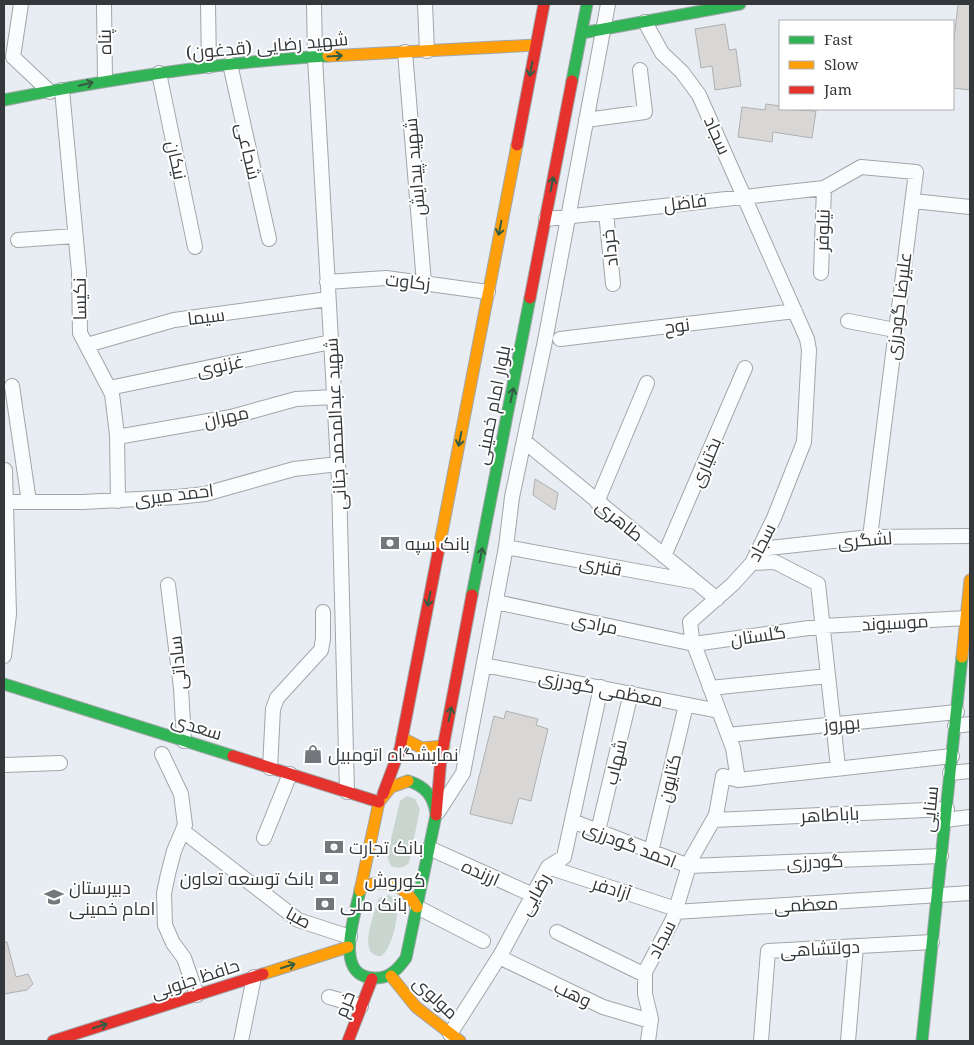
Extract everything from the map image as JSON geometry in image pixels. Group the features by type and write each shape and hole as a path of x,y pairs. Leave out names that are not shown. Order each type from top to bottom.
{"main road":[{"name":"بلوار امام خمینی","path":"381,798 400,750 544,4"},
{"name":"بلوار امام خمینی","path":"436,814 444,746 532,298 587,4"},
{"path":"582,33 719,6 740,4"},
{"name":"(قدغون) شهید رضایی","path":"4,100 105,80 209,66 315,57 536,45"},
{"name":"سنایی","path":"922,1041 956,719 965,678 970,580"},
{"name":"سعدی","path":"4,684 347,792 381,798"},
{"path":"402,738 413,746 424,750 444,746"},
{"path":"398,782 418,783 432,796 436,814 406,958 401,967 391,976 372,978 358,972 348,956 349,942 381,798 398,782"},
{"path":"367,856 379,870 408,877 425,867"},
{"path":"360,889 374,881 391,883 408,892 416,907"},
{"name":"حافظ جنوبی","path":"53,1041 254,977 349,942"},
{"name":"مولوی","path":"391,976 416,1007 455,1038"},
{"name":"خرم","path":"348,1041 372,978"}],"street":[{"path":"21,4 13,57 56,91"},
{"name":"پناه","path":"104,4 105,80"},
{"path":"208,4 209,66"},
{"name":"شهید عبدالمحمد جنانی","path":"314,4 315,57 338,464 347,792"},
{"path":"426,4 427,51"},
{"path":"436,814 463,773 506,547 512,498 552,304 608,4"},
{"name":"سجاد","path":"645,22 653,40 662,53 682,72 699,95 795,311 809,350 804,442 760,549 752,563 717,599 690,622 694,644 733,748 738,780 723,776 714,820 689,866 675,911 645,974 645,994 650,1022 648,1041"},
{"name":"شهید پیدایش","path":"405,52 424,283"},
{"name":"شجاعی","path":"230,64 269,239"},
{"path":"586,120 645,112 640,70"},
{"name":"نیکان","path":"159,73 195,247"},
{"name":"نکیسا","path":"56,91 75,236 80,333 112,394 117,437 118,501"},
{"name":"علیرضا گودرزی","path":"824,188 861,167 916,172 870,537"},
{"name":"فاضل","path":"546,219 744,195 824,188"},
{"name":"نیلوفر","path":"821,273 824,188"},
{"path":"912,201 970,207"},
{"name":"خرداد","path":"606,212 613,284"},
{"path":"18,240 75,236"},
{"name":"زکاوت","path":"327,282 386,278 488,292"},
{"path":"532,298 552,304"},
{"name":"سیما","path":"87,345 174,320 328,299"},
{"name":"نوح","path":"560,339 795,311"},
{"path":"848,321 895,330"},
{"name":"غزنوی","path":"109,388 331,342"},
{"name":"بختیاری","path":"664,556 745,368"},
{"path":"597,502 647,383"},
{"path":"12,386 9,403 29,502"},
{"name":"مهران","path":"117,437 231,417 296,399 334,397"},
{"name":"طاهری","path":"524,441 717,599"},
{"name":"احمد میری","path":"7,502 118,501 205,494 294,468 338,464"},
{"path":"4,656 9,614 5,470"},
{"name":"لشگری","path":"760,549 870,537 970,536"},
{"name":"قنبری","path":"506,547 696,582"},
{"path":"752,563 776,562 818,584 838,767"},
{"name":"ساداتی","path":"168,585 181,688 184,741"},
{"name":"مرادی","path":"496,602 694,644"},
{"path":"270,768 273,709 277,698 321,650 324,639 323,612"},
{"name":"موسیوند","path":"822,626 967,618"},
{"name":"گلستان","path":"694,644 822,626"},
{"name":"معظمی گودرزی","path":"484,665 719,712"},
{"path":"710,688 828,676"},
{"name":"رضایی","path":"455,1038 548,867 564,857 601,688"},
{"name":"شهاب","path":"598,831 631,694"},
{"name":"کتایون","path":"651,852 686,705"},
{"name":"بهروز","path":"728,735 833,724 956,719 970,724"},
{"path":"444,746 471,731"},
{"path":"162,754 181,794 185,812 183,831 174,851 166,884 165,925 173,943 184,958 197,995"},
{"path":"738,780 838,767 952,756"},
{"path":"4,765 60,763"},
{"path":"950,773 970,771"},
{"path":"264,838 290,774"},
{"name":"باباطاهر","path":"714,820 946,814 970,817"},
{"name":"احمد گودرزی","path":"572,821 689,866"},
{"name":"صبا","path":"183,831 298,920 349,942"},
{"name":"ارزنده","path":"429,848 533,895"},
{"name":"گودرزی","path":"689,866 942,856"},
{"name":"آزادفر","path":"548,867 675,911"},
{"path":"937,896 970,893"},
{"name":"معظمی","path":"675,911 937,896"},
{"path":"416,907 483,941"},
{"path":"557,932 645,974"},
{"name":"دولتشاهی","path":"761,1041 768,951 932,942"},
{"path":"848,1041 856,946"},
{"name":"وهب","path":"499,957 603,1007 650,1022"},
{"path":"241,1041 254,977"},
{"path":"329,997 361,1006"}],"shaded area":[{"path":"407,796 415,799 420,809 409,863 403,867 396,868 391,866 387,856 400,801"},
{"path":"389,895 394,899 397,913 391,942 385,953 381,956 374,954 370,950 368,943 369,934 379,898"}],"building":[{"path":"958,4 970,4 970,90 954,88 954,40"},
{"path":"725,24 729,50 736,49 741,86 715,90 712,66 701,68 695,29"},
{"path":"766,104 779,106 779,110 816,111 812,138 773,132 772,142 738,137 742,107 765,110"},
{"path":"535,479 558,493 555,510 533,495"},
{"path":"506,711 538,719 536,725 548,729 531,801 519,798 512,824 470,814 494,716 504,719"},
{"path":"4,942 7,942 16,977 28,974 33,984 27,990 4,994"}],"traffic: fast":[{"path":"572,81 587,4"},
{"path":"582,33 740,4"},
{"path":"4,100 165,72 246,62 328,56"},
{"path":"472,595 530,298"},
{"path":"922,1041 962,657"},
{"path":"4,684 233,756"},
{"path":"360,891 351,929 350,957 354,968 362,976 381,978 390,975 406,958 436,815 428,793 420,786 408,781"}],"traffic: slow":[{"path":"328,56 536,45"},
{"path":"438,553 517,145"},
{"path":"962,657 970,580"},
{"path":"402,738 422,748 444,746"},
{"path":"360,891 379,802 391,787 408,781"},
{"path":"360,889 377,883 392,884 406,893 417,907"},
{"path":"263,974 348,947"},
{"path":"391,976 416,1007 460,1041"}],"traffic: jam":[{"path":"517,145 544,4"},
{"path":"530,298 572,81"},
{"path":"383,794 400,749 438,553"},
{"path":"436,815 441,758 472,595"},
{"path":"233,756 379,802"},
{"path":"53,1041 263,974"},
{"path":"348,1041 372,979"}],"place":[{"name":"بانک سپه","path":"390,543"},
{"name":"نمایشگاه اتومبیل","path":"313,754"},
{"name":"بانک تجارت","path":"334,847"},
{"name":"بانک توسعه تعاون","path":"329,878"},
{"name":"دبیرستان امام خمینی","path":"54,897"},
{"name":"بانک ملی","path":"325,904"}],"district":[{"name":"کوروش","path":"395,880"}]}
